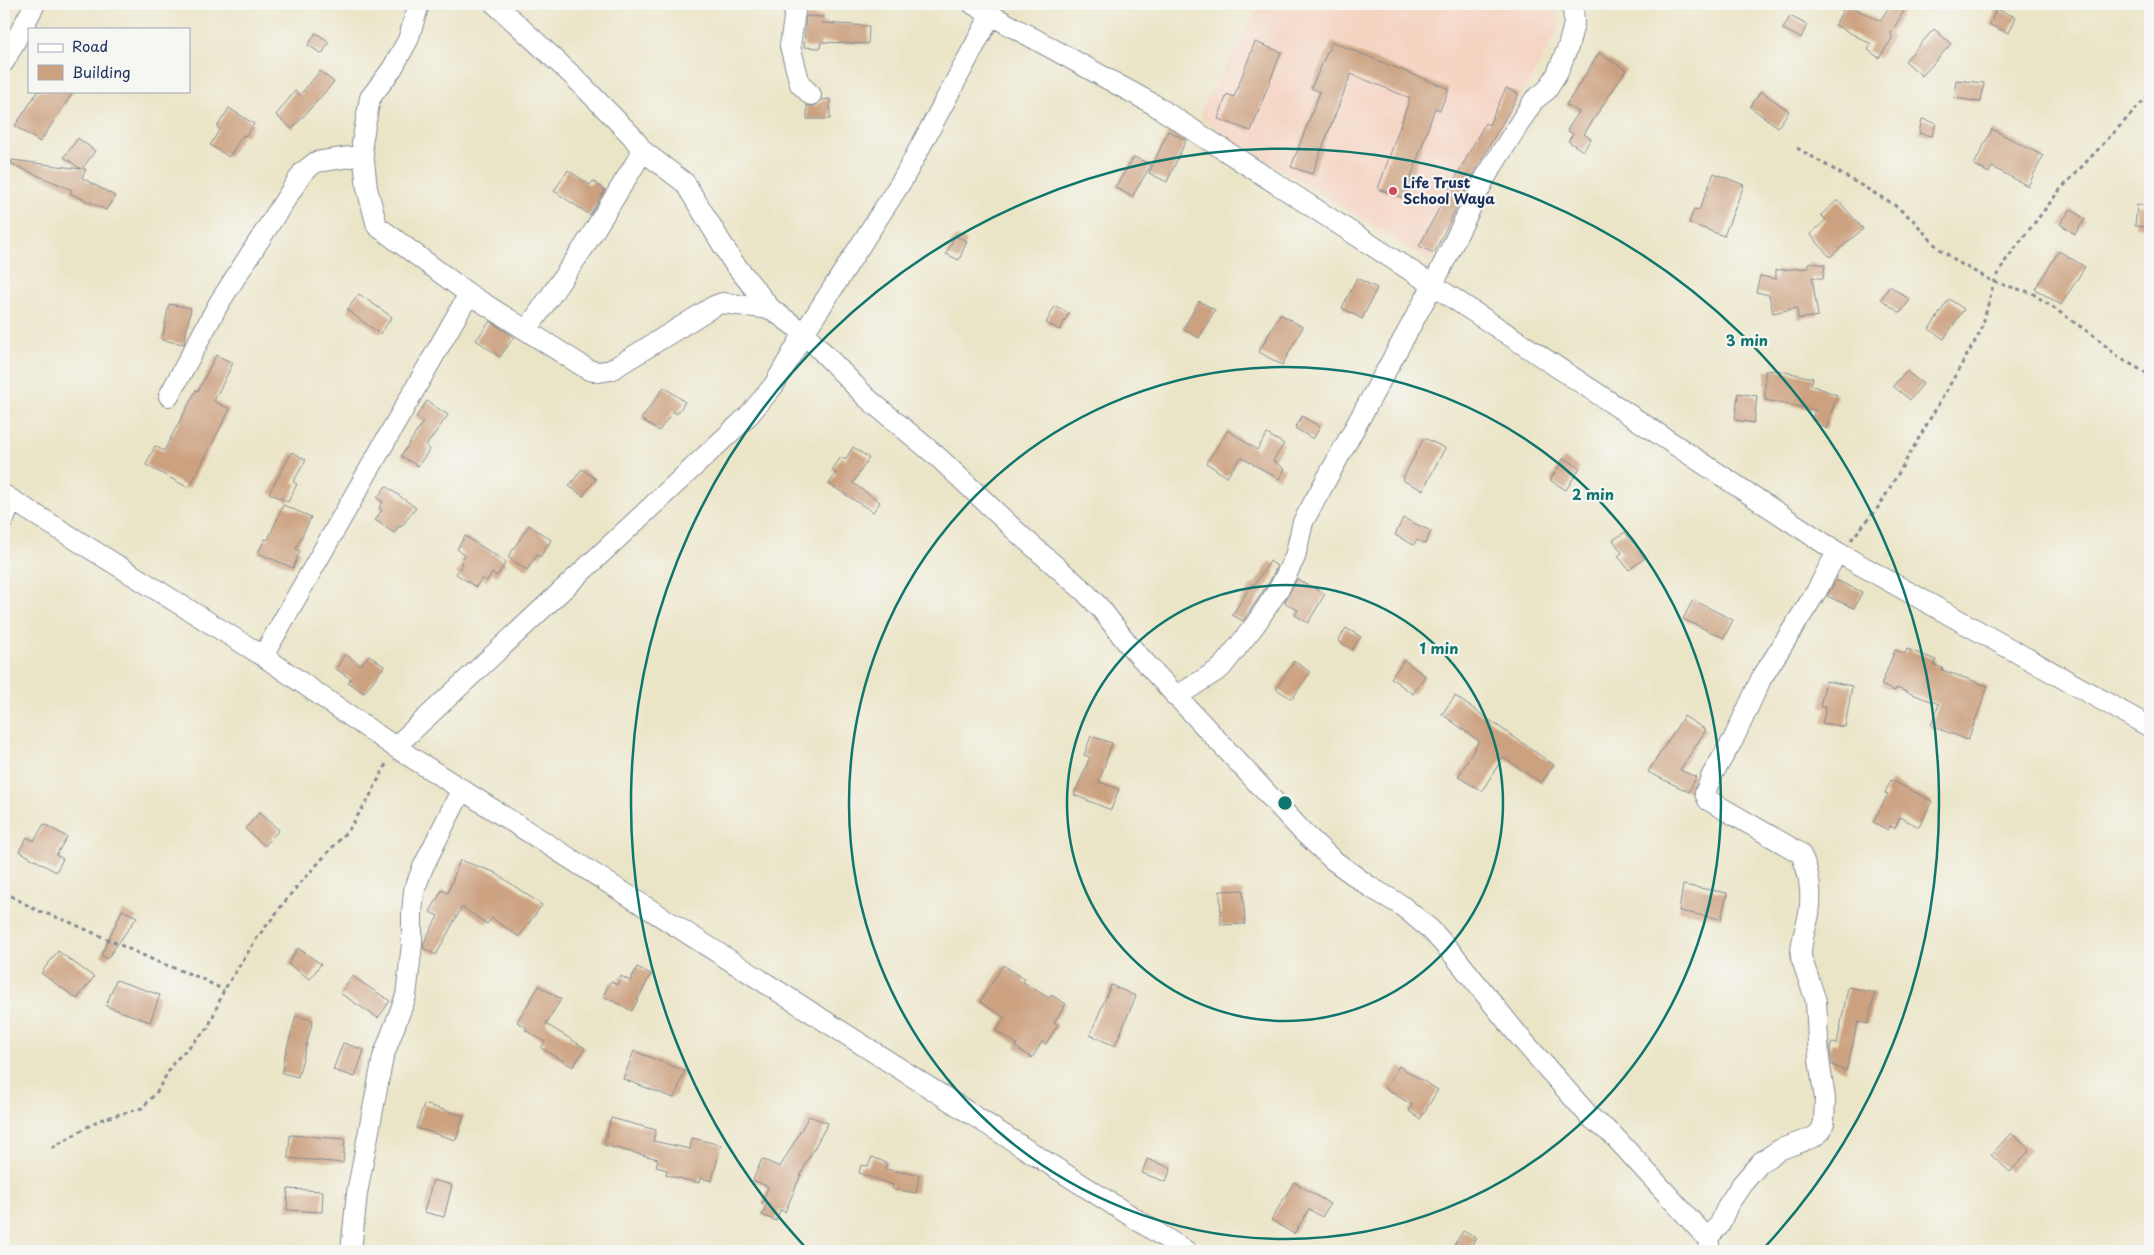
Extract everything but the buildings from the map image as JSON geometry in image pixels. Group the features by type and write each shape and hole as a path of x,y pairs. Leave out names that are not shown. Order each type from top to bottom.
{"street":[{"path":"4,62 35,4"},
{"path":"419,4 408,40 392,69 370,98 362,142 367,188 377,226 469,294 589,370 599,372 611,370 714,306 722,303 771,309"},
{"path":"495,4 573,76 632,136 643,151 685,183 733,262 771,309 804,333 867,398 939,458 1019,534 1084,591 1101,609 1128,644 1176,697 1262,789 1333,860 1370,887 1401,905 1431,930 1518,1035 1591,1118 1612,1134 1707,1245 1719,1226 1728,1205 1742,1184 1761,1162 1781,1149 1814,1137 1821,1130 1824,1122 1825,1099 1819,1060 1816,1001 1800,950 1809,912 1808,869 1800,853 1708,800 1705,792 1712,775 1733,740 1761,679 1816,592 1837,552"},
{"path":"796,4 790,46 800,84 811,95"},
{"path":"973,4 1153,104 1837,552 2150,726"},
{"path":"1176,697 1221,668 1255,625 1280,588 1295,557 1303,522 1432,285 1485,178 1534,100 1547,90 1557,74 1568,47 1574,24 1573,4"},
{"path":"394,747 749,415 774,385 804,333 903,179 991,15"},
{"path":"527,330 584,247 643,151"},
{"path":"169,396 219,303 303,172 316,162 363,155"},
{"path":"263,656 469,294"},
{"path":"4,518 8,498 263,656 394,747 1186,1251"},
{"path":"351,1251 357,1193 383,1057 406,996 412,944 414,891 422,867 462,789"}],"path":[{"path":"1837,552 1858,533 1880,505 1981,331 1994,282 2006,260 2059,190 2150,94"},
{"path":"1797,148 1893,204 1913,220 1937,247 1961,264 1994,282 2032,294 2097,338 2118,357 2150,374"},
{"path":"52,1148 99,1120 142,1108 156,1093 174,1062 208,1028 224,990 257,938 294,890 350,828 370,796 394,747"},
{"path":"4,892 36,910 67,921 224,990"}],"shaded area":[{"name":"Life Trust School Waya","path":"1261,4 1544,4 1554,9 1560,27 1430,261 1203,121 1201,111"}],"place":[{"name":"Life Trust School Waya","path":"1393,191"}]}
